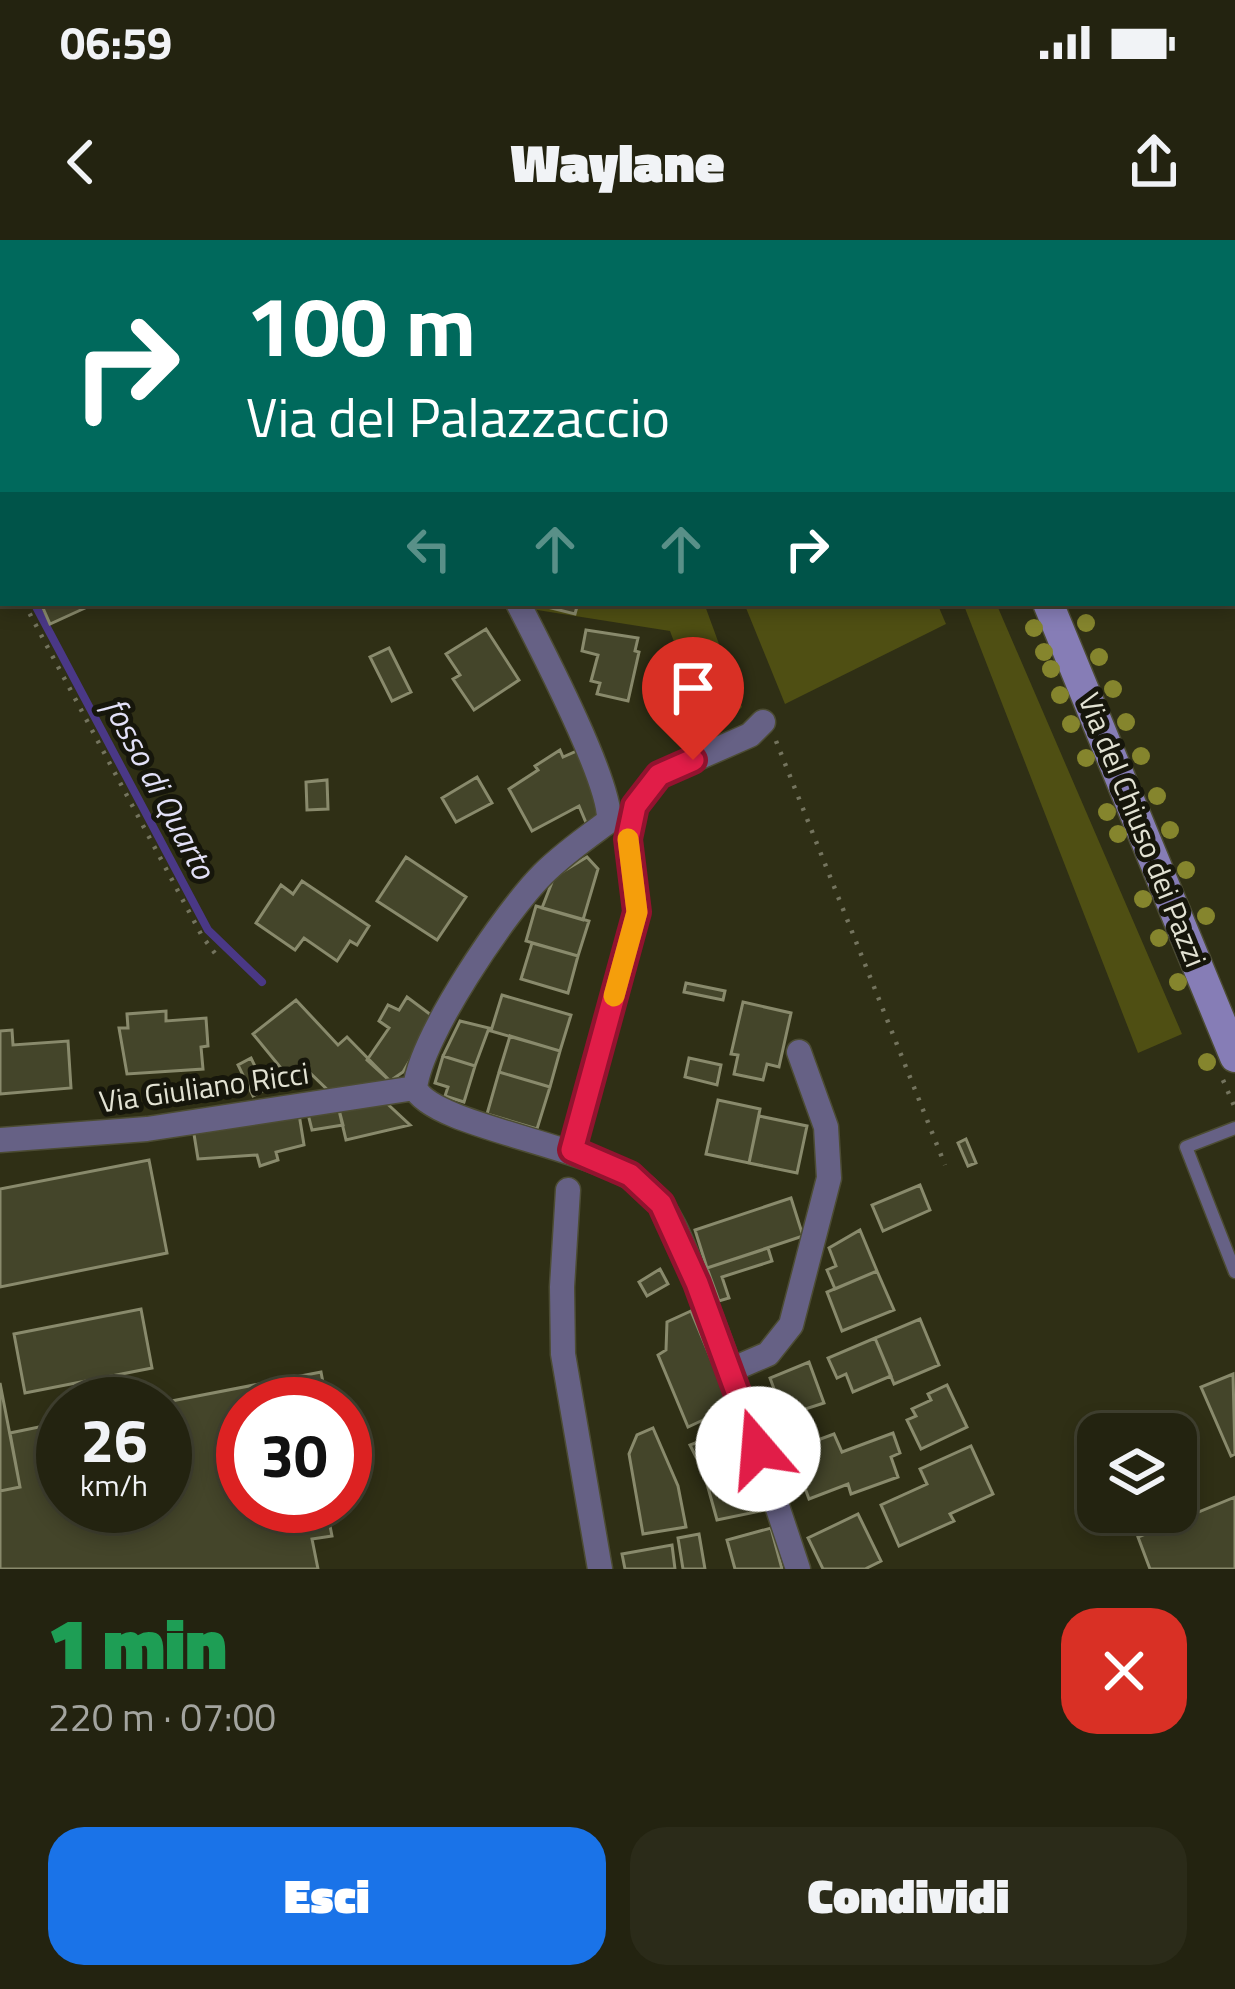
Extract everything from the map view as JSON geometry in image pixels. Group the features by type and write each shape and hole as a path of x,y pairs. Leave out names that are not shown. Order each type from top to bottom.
{"main road":[{"name":"Via del Chiuso dei Pazzi","path":"1049,606 1235,1057"}],"street":[{"path":"519,606 572,713 605,797 608,821 544,873 521,901 452,1002 424,1055 415,1088 422,1101 448,1113 572,1150 630,1175 661,1204 680,1239 731,1370 798,1569"},
{"path":"572,1150 637,912 628,839 635,806 659,775 750,735 763,722"},
{"path":"731,1370 768,1354 791,1325 830,1178 826,1127 799,1052"},
{"name":"Via Giuliano Ricci","path":"0,1140 147,1130 415,1088"},
{"path":"568,1190 563,1354 600,1569"}],"lane":[{"path":"1235,1128 1186,1147 1235,1272"}],"path":[{"path":"26,606 202,936 220,961"},
{"path":"763,722 781,747 945,1165"}],"shaded area":[{"path":"529,606 705,606 742,707 711,740 670,631"},
{"path":"745,606 938,606 946,624 785,704"},
{"path":"964,606 997,606 1182,1034 1138,1053"}],"building":[{"path":"47,606 89,606 50,624 43,608"},
{"path":"543,606 577,606 575,614"},
{"path":"486,629 519,680 474,710 453,679 460,675 446,654"},
{"path":"586,630 638,638 628,701 597,694 600,683 591,681 598,655 582,651"},
{"path":"389,648 411,692 392,701 370,657"},
{"path":"560,750 563,757 579,750 605,811 587,825 579,806 532,831 509,789"},
{"path":"477,777 492,803 456,822 442,798"},
{"path":"327,780 328,809 307,810 306,782"},
{"path":"406,857 466,897 437,940 377,901"},
{"path":"587,857 598,869 583,920 542,908 554,877"},
{"path":"302,881 369,926 357,945 350,941 337,961 304,938 295,950 256,923 281,885 293,894"},
{"path":"536,906 589,921 578,956 526,941"},
{"path":"532,943 578,956 568,993 521,979"},
{"path":"686,983 725,991 723,1000 684,992"},
{"path":"502,995 571,1015 560,1051 491,1031"},
{"path":"407,997 435,1018 403,1072 390,1081 367,1060 389,1028 379,1021 388,1005 399,1010"},
{"path":"296,1000 338,1045 347,1037 390,1081 333,1095 310,1073 294,1084 253,1034"},
{"path":"743,1002 791,1013 779,1067 767,1064 763,1080 734,1074 738,1055 731,1054"},
{"path":"166,1011 166,1021 206,1018 208,1046 201,1047 203,1069 127,1074 119,1028 128,1028 127,1014"},
{"path":"460,1021 489,1028 475,1066 443,1056"},
{"path":"12,1030 13,1045 68,1041 71,1088 0,1094 0,1031"},
{"path":"510,1036 560,1051 550,1087 499,1072"},
{"path":"443,1056 475,1066 464,1102 445,1096 448,1087 435,1083"},
{"path":"251,1058 266,1089 253,1096 238,1065"},
{"path":"689,1058 721,1065 717,1085 685,1077"},
{"path":"499,1072 550,1087 537,1129 487,1114"},
{"path":"379,1096 410,1125 346,1140 338,1106"},
{"path":"718,1100 760,1109 749,1163 706,1154"},
{"path":"338,1106 343,1125 312,1130 308,1114"},
{"path":"299,1114 304,1145 276,1152 278,1160 260,1166 257,1155 198,1159 193,1128"},
{"path":"759,1116 807,1126 797,1173 749,1163"},
{"path":"966,1139 976,1163 968,1166 958,1143"},
{"path":"149,1160 167,1253 0,1287 0,1189"},
{"path":"920,1185 930,1210 883,1231 872,1205"},
{"path":"791,1198 803,1236 707,1268 695,1230"},
{"path":"860,1230 877,1271 835,1289 827,1270 836,1266 829,1248"},
{"path":"768,1248 772,1261 722,1277 729,1298 719,1301 707,1268"},
{"path":"660,1269 668,1284 647,1296 639,1282"},
{"path":"877,1271 894,1310 842,1331 827,1292"},
{"path":"141,1309 152,1368 106,1377 36,1377 36,1391 25,1393 14,1334"},
{"path":"691,1311 731,1407 688,1427 658,1355 666,1350 667,1322"},
{"path":"920,1319 939,1365 894,1384 875,1338"},
{"path":"875,1338 891,1376 853,1392 846,1374 837,1378 828,1358"},
{"path":"809,1362 824,1403 784,1416 770,1378"},
{"path":"1233,1374 1235,1454 1231,1456 1201,1387"},
{"path":"0,1383 20,1487 0,1491"},
{"path":"947,1385 967,1427 921,1449 907,1420 916,1416 912,1409 931,1400 928,1394"},
{"path":"216,1392 216,1533 331,1533 312,1539 318,1569 0,1569 0,1491 20,1487 10,1433 36,1428 36,1533 192,1533 192,1397"},
{"path":"736,1427 765,1510 717,1520 704,1473 690,1445"},
{"path":"653,1428 678,1486 686,1527 643,1534 629,1454 637,1435"},
{"path":"893,1433 900,1453 891,1457 898,1477 851,1494 848,1484 809,1499 796,1448 834,1434 842,1452"},
{"path":"971,1446 993,1494 950,1514 954,1521 899,1546 881,1505 927,1484 920,1469"},
{"path":"1235,1497 1235,1569 1150,1569 1138,1537 1197,1533 1197,1513"},
{"path":"858,1514 881,1561 865,1569 823,1569 808,1538"},
{"path":"771,1528 782,1569 735,1569 727,1540"},
{"path":"699,1534 705,1569 683,1569 678,1538"},
{"path":"672,1545 675,1569 625,1569 622,1554"}],"waterway":[{"name":"fosso di Quarto","path":"36,606 208,930 262,982"}],"slow traffic":[{"path":"614,996 637,912 628,839"}],"route":[{"path":"693,760 659,775 635,806 628,839 637,912 572,1150 630,1175 661,1204 680,1239 758,1449"}]}
